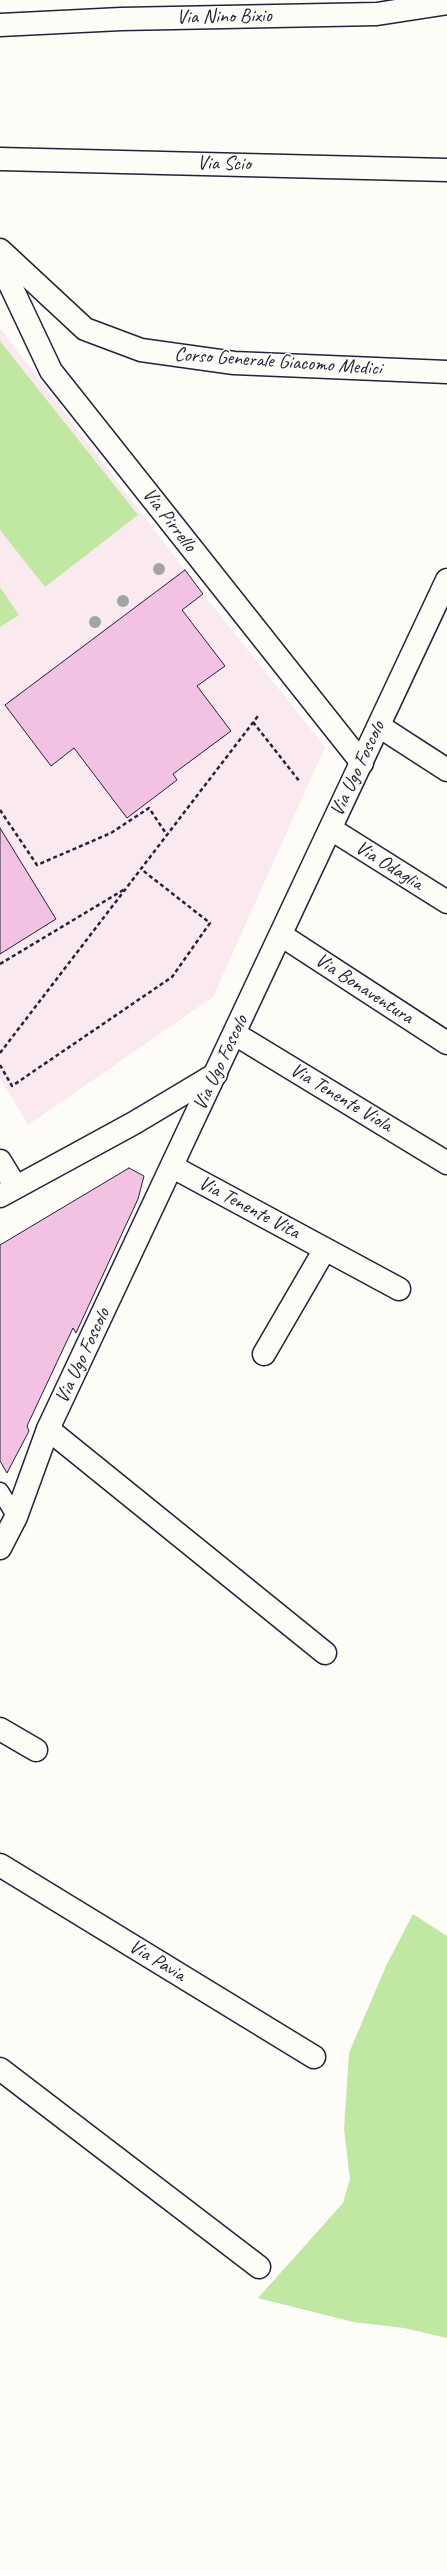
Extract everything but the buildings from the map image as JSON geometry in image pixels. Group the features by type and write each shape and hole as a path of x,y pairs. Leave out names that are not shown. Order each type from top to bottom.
{"street":[{"name":"Via Nino Bixio","path":"0,25 121,19 377,14 410,4 447,3"},
{"name":"Via Scio","path":"0,159 447,170"},
{"name":"Corso Generale Giacomo Medici","path":"0,250 86,328 141,350 234,363 447,372"},
{"name":"Via Pirrello","path":"0,263 51,371 362,763"},
{"name":"Via Ugo Foscolo","path":"0,1548 16,1517 48,1429 235,1034 447,580"},
{"path":"378,726 447,770"},
{"name":"Via Odaglia","path":"331,829 447,902"},
{"name":"Via Bonaventura","path":"281,935 447,1043"},
{"name":"Via Tenente Viola","path":"235,1034 447,1163"},
{"path":"0,1161 8,1192 134,1123 216,1074"},
{"name":"Via Tenente Vita","path":"172,1167 399,1289"},
{"path":"264,1354 325,1249"},
{"path":"48,1429 325,1653"},
{"path":"0,1729 36,1750"},
{"name":"Via Pavia","path":"0,1865 314,2057"},
{"path":"0,2069 259,2267"}],"lane":[{"path":"0,1491 16,1517"}],"path":[{"path":"0,1053 258,716"},
{"path":"253,722 300,782"},
{"path":"0,810 37,865 111,833 149,808 167,835"},
{"path":"0,1065 12,1086 172,977 210,923 141,869"},
{"path":"0,964 127,887"}],"shaded area":[{"path":"0,328 203,594 325,747 213,997 28,1125 0,1078"}],"green space":[{"path":"0,341 138,515 45,587 0,530"},
{"path":"0,587 19,615 0,627"},
{"path":"413,1914 447,1936 447,2338 404,2328 353,2322 258,2298 343,2203 350,2179 344,2129 349,2053 386,1966"}]}
